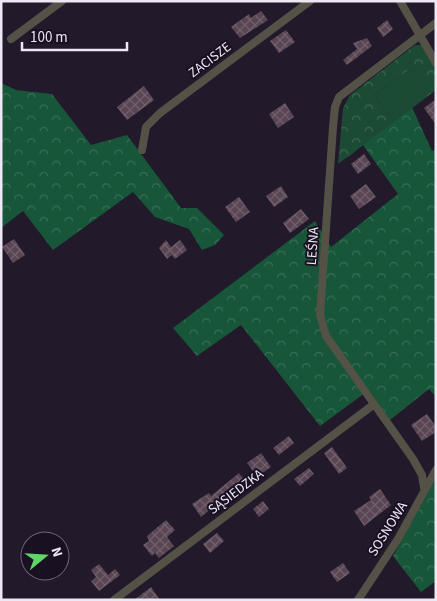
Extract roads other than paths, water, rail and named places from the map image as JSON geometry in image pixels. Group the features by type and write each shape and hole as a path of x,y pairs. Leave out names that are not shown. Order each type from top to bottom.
{"street":[{"path":"11,39 62,1"},
{"name":"ZACISZE","path":"142,150 146,127 160,113 310,1"},
{"path":"400,1 436,63"},
{"name":"LEŚNA","path":"424,488 422,475 413,459 372,405 326,336 320,315 335,107 343,92 436,22"},
{"name":"SĄSIEDZKA","path":"114,600 372,405"},
{"name":"SOSNOWA","path":"358,600 408,522 423,496 424,488 436,470"}]}
